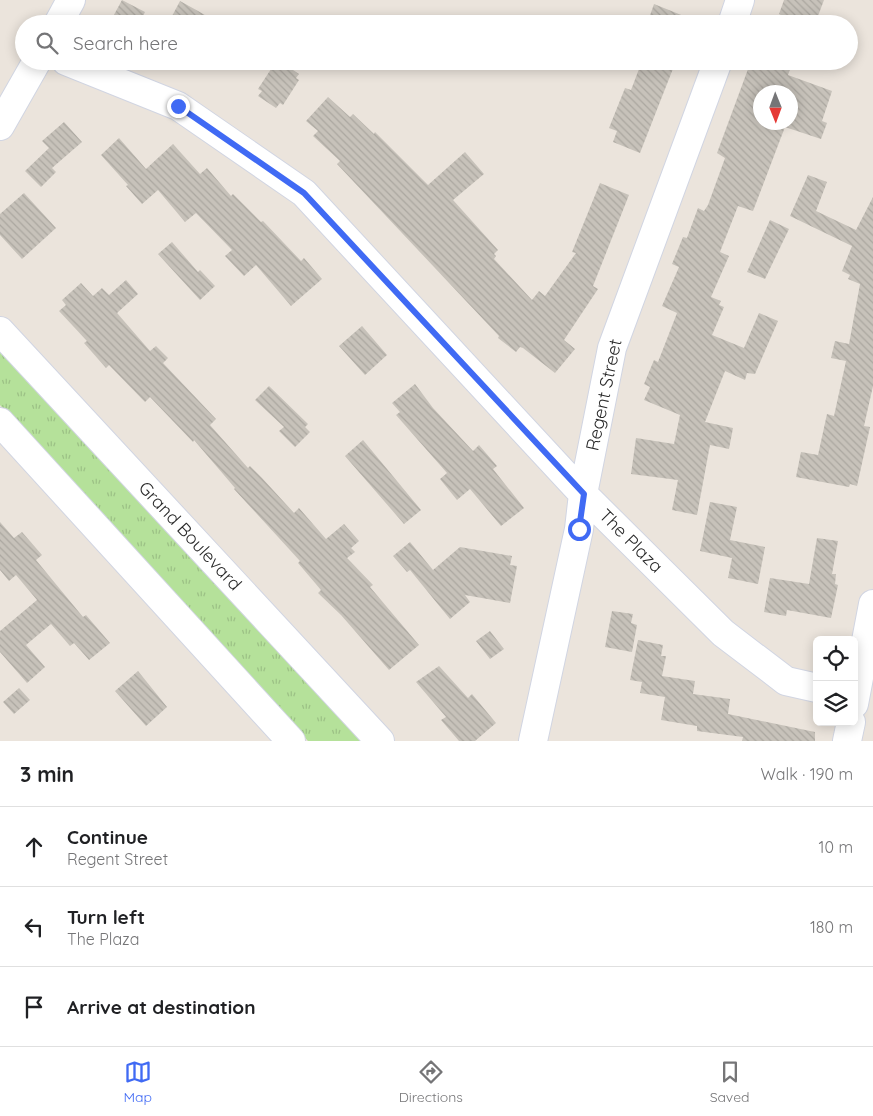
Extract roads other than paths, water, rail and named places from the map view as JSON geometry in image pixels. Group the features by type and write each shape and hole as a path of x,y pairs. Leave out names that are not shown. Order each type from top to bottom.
{"street":[{"path":"63,15 71,0"},
{"path":"735,15 740,0"},
{"path":"0,126 32,70"},
{"name":"The Plaza","path":"88,70 178,106 304,193 584,494 723,633 786,682 813,687"},
{"name":"Regent Street","path":"533,741 579,529 612,348 715,70"},
{"name":"Grand Boulevard","path":"0,331 380,741"},
{"path":"0,422 291,741"},
{"path":"858,704 873,604"},
{"path":"848,741 852,726"}]}
